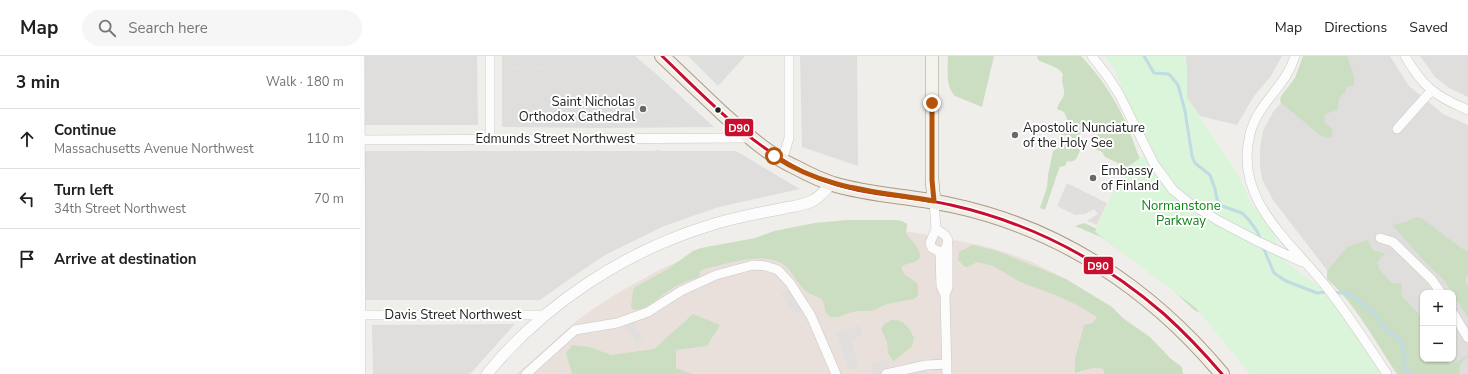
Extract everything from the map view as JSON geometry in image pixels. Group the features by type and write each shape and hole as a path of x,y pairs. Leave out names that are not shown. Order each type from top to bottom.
{"main road":[{"path":"662,56 750,138 781,161 832,183 871,192 934,201 993,216 1026,227 1051,238 1091,260 1157,306 1190,337 1222,374"},
{"path":"932,56 932,180 934,201"}],"street":[{"path":"360,56 360,374"},
{"path":"490,56 490,140"},
{"path":"781,161 789,138 789,56"},
{"path":"1092,56 1119,94 1150,157 1170,187 1195,207 1259,242 1306,264"},
{"path":"1295,56 1286,77 1263,104 1248,139 1246,161 1250,185 1258,203 1273,224 1327,287 1354,324 1387,374"},
{"path":"1405,56 1416,73 1431,91 1447,101 1468,110"},
{"path":"1397,129 1431,91"},
{"name":"Edmunds Street Northwest","path":"360,140 750,138"},
{"path":"487,374 518,340 546,315 599,276 621,263 686,233 712,224 807,203 820,196 832,183"},
{"path":"934,201 936,229 930,243 932,248 944,249"},
{"path":"936,229 947,238 944,249 948,287 945,295 947,374"},
{"path":"1380,238 1393,242 1432,280 1439,290"},
{"path":"526,374 575,330 617,323 648,312 681,291 716,275 753,265 766,266 778,270 790,283 811,316 836,374"},
{"name":"Davis Street Northwest","path":"360,315 546,315"},
{"path":"1456,318 1468,338"},
{"path":"886,374 926,365 947,364"}],"shaded area":[{"path":"360,56 477,56 478,125 360,125"},
{"path":"502,56 561,56 549,69 502,67"},
{"path":"561,56 635,56 654,72 607,124 607,128 502,127 502,67 549,69"},
{"path":"688,56 745,56 718,86"},
{"path":"800,56 857,56 858,166 802,147"},
{"path":"1186,56 1282,56 1271,76 1254,96 1237,125 1200,116 1187,98"},
{"path":"1308,56 1390,56 1409,86 1443,114 1468,125 1468,374 1449,374 1439,362 1456,362 1456,290 1420,290 1420,338 1333,278 1273,200 1262,179 1260,148 1263,131 1273,112 1298,84"},
{"path":"1420,56 1468,56 1468,97 1449,88 1435,77"},
{"path":"654,72 714,127 607,128 607,124"},
{"path":"655,150 660,150 664,154 682,154 681,168 673,167 665,171"},
{"path":"360,151 736,151 800,189 719,207 664,226 607,254 540,300 360,300"},
{"path":"1067,183 1107,203 1097,225 1087,221 1098,214 1094,209 1085,214 1075,215 1057,206"},
{"path":"894,230 924,234 984,246 1032,262 1058,275 1107,306 1180,374 517,374 575,322 593,309 621,291 661,269 701,252"},
{"path":"789,288 805,310 793,313 781,294"},
{"path":"635,319 635,326 643,339 636,343 625,325 621,323"},
{"path":"515,324 470,374 373,374 372,325"},
{"path":"859,325 862,335 851,340 859,367 849,370 836,334"},
{"path":"940,356 940,369 932,367 928,370 928,374 873,374 872,363 888,360 889,369 895,370"}],"green space":[{"path":"948,56 994,56 982,107 955,96 952,92 948,82"},
{"path":"1037,56 1081,56 1109,91 1125,121 1201,313 1194,310 1160,278 1101,237 1075,226 1084,223 1097,229 1127,170 1120,164 1105,157 1102,152 1090,147 1095,137 1099,133 1097,126 1091,123 1085,124 1077,143 1080,150 1077,158 1074,161 1067,161 1065,166 1060,167 1045,210 1040,208 1047,187 1053,151 1069,142 1072,137 1062,135 1059,131 1067,119 1064,112 1057,109 1064,94 1062,80 1063,74 1054,67 1038,60"},
{"name":"Normanstone Parkway","path":"1104,56 1184,56 1187,66 1187,98 1237,173 1251,203 1271,225 1283,259 1328,294 1383,374 1250,374 1196,308 1095,232 1123,170 1153,149 1141,131 1127,102 1114,68"},
{"path":"1303,56 1347,56 1354,76 1354,85 1347,87 1345,93 1342,94 1339,100 1338,110 1325,114 1324,122 1331,127 1333,134 1331,137 1320,135 1280,102 1281,96 1295,78"},
{"path":"1417,217 1423,219 1461,248 1468,251 1468,272 1465,281 1468,287 1468,318 1456,299 1456,290 1450,290 1444,280 1427,264 1392,225"},
{"path":"847,220 897,220 907,224 906,234 917,247 920,255 916,261 901,267 904,274 917,283 918,296 914,299 887,304 872,311 858,311 839,317 830,317 825,312 825,306 822,299 809,293 802,287 783,264 774,260 755,259 733,262 704,269 700,271 699,277 673,288 644,308 633,310 631,307 633,290 635,287 666,270 693,251 701,248 755,238 774,231 815,223"},
{"path":"1368,240 1373,249 1385,254 1377,262 1379,269 1392,283 1402,284 1401,295 1420,316 1420,362 1447,362 1451,365 1468,355 1460,366 1460,374 1397,374 1356,311 1327,279 1327,271 1347,247"},
{"path":"973,245 997,251 1066,279 1112,307 1124,319 1150,337 1170,358 1182,367 1183,374 1104,374 1102,368 1092,368 1075,373 1075,359 1084,325 1093,323 1097,317 1058,296 1020,282 993,266 977,262 965,267 958,260 959,252"},
{"path":"693,314 720,325 707,346 676,350 676,368 692,374 572,374 566,353 572,345 590,347 611,355 654,349"},
{"path":"891,320 896,320 906,324 914,338 912,346 894,361 888,353 887,342 881,329 884,324"}],"waterway":[{"path":"1144,56 1154,73 1169,74 1178,85 1185,111 1192,156 1195,163 1210,175 1217,199 1222,206 1242,213 1257,231 1261,240"},
{"path":"1263,247 1274,273 1286,281 1317,293 1327,292"},
{"path":"1333,292 1350,294 1376,315 1383,327 1401,341 1404,352 1405,369 1413,374"}],"transit line":[{"name":"D90","path":"662,56 715,107 752,139 793,166 815,177 865,192 951,205 981,213 1009,222 1065,246 1116,277 1141,295 1179,328 1222,374"}],"place":[{"name":"Saint Nicholas Orthodox Cathedral","path":"643,109"},
{"name":"Apostolic Nunciature of the Holy See","path":"1015,135"},
{"name":"Embassy of Finland","path":"1093,178"}],"route":[{"path":"774,156 798,169 845,187 934,201 932,180 932,103"}]}
